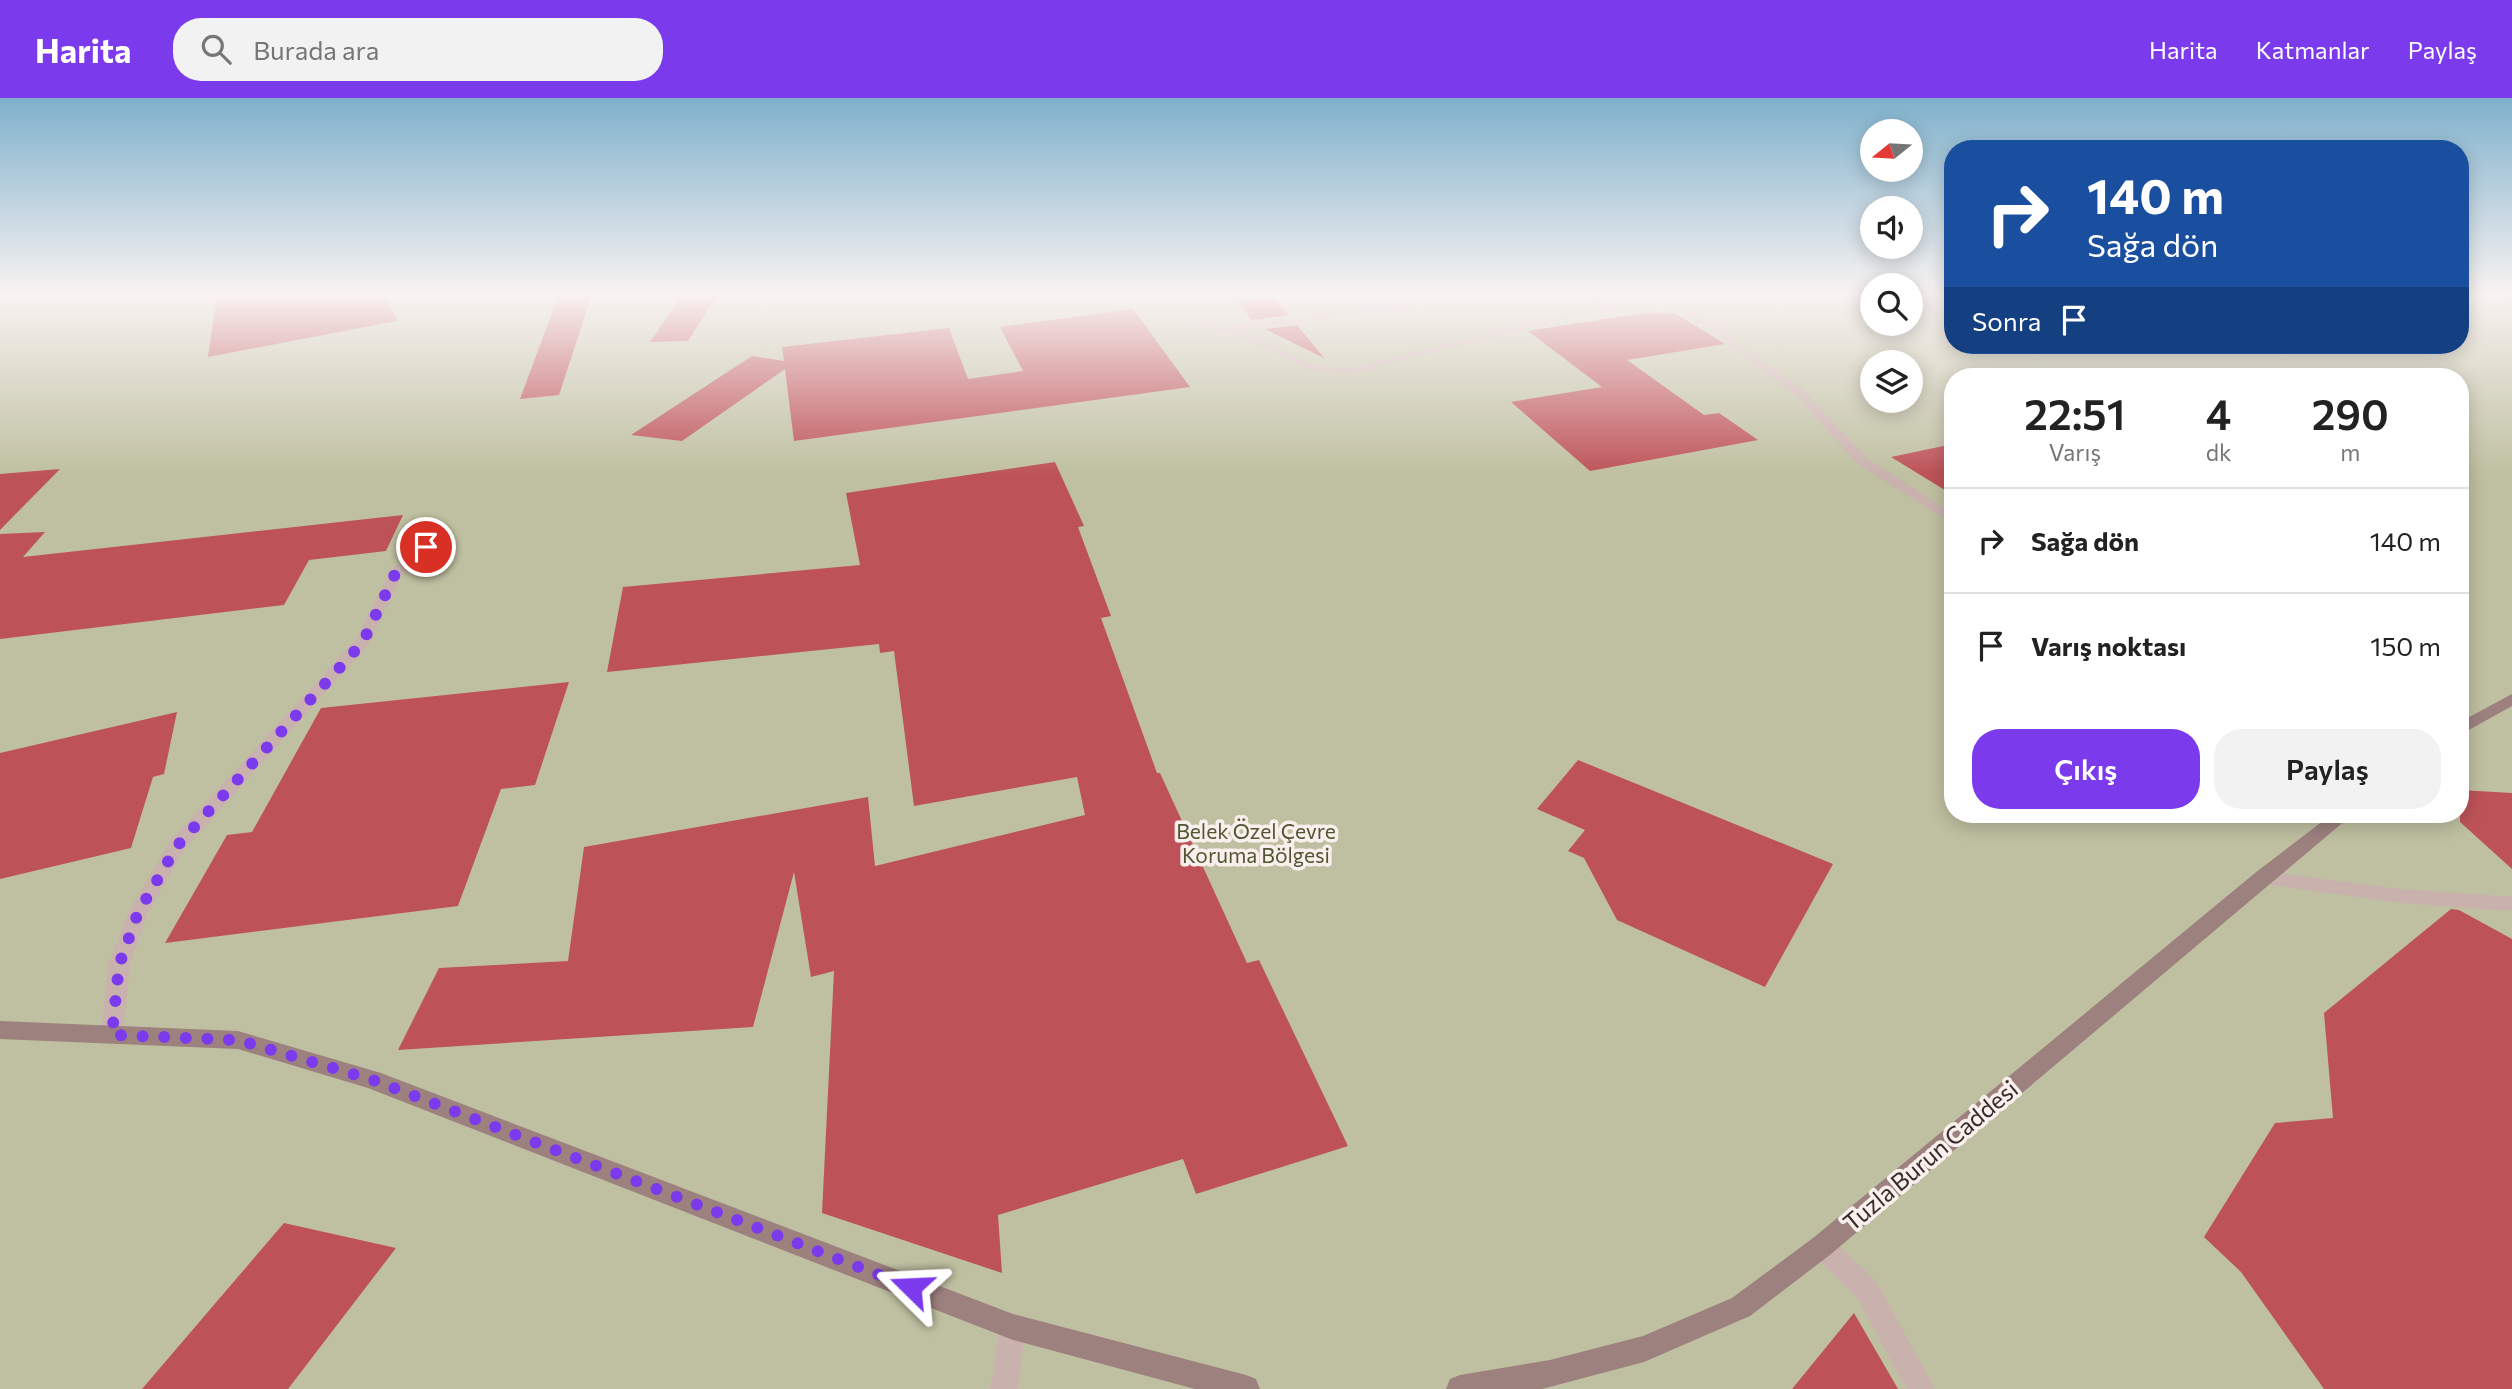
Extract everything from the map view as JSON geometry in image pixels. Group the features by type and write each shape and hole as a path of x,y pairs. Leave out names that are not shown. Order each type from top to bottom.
{"main road":[{"path":"2469,725 2512,699"},
{"name":"Tuzla Burun Caddesi","path":"1461,1389 1550,1374 1644,1349 1741,1307 1822,1246 2262,878 2332,823"},
{"path":"0,1030 238,1040 373,1080 1013,1327 1246,1389"}],"street":[{"path":"1282,354 1314,369 1350,371 1414,354"},
{"path":"1747,354 1800,393 1862,461 1944,514"},
{"path":"112,1035 119,965 138,913 177,846 363,642 396,572 441,535"},
{"path":"2262,878 2401,896 2512,904"},
{"path":"1822,1246 1867,1290 1921,1389"},
{"path":"1004,1389 1013,1327"}],"green space":[{"name":"Belek Özel Çevre Koruma Bölgesi","path":"0,354 1860,354 1860,413 1923,413 1923,354 2512,354 2512,1389 0,1389"}],"building":[{"path":"537,354 572,354 559,395 520,399"},
{"path":"783,354 959,354 968,379 1023,371 1014,354 1166,354 1190,387 794,441 785,369 682,441 631,435 752,356 784,361"},
{"path":"1559,354 1662,354 1627,360 1704,415 1719,413 1758,440 1590,471 1511,402 1602,387"},
{"path":"1944,446 1944,489 1891,457"},
{"path":"1055,462 1084,526 1078,527 1111,616 1101,618 1157,773 1160,773 1247,963 1259,960 1348,1146 1196,1194 1183,1159 998,1215 1002,1273 822,1213 834,971 811,977 794,872 753,1027 398,1050 439,968 568,961 584,847 868,797 875,866 1085,815 1077,777 914,806 894,651 880,653 879,644 607,672 623,587 860,565 846,493"},
{"path":"60,469 0,530 0,474"},
{"path":"403,515 386,551 309,560 284,605 0,639 0,534 45,532 23,557"},
{"path":"569,682 535,785 501,789 458,906 165,943 227,835 252,832 321,708"},
{"path":"177,712 164,774 153,777 131,848 0,879 0,753"},
{"path":"1578,760 1833,864 1765,987 1617,920 1584,858 1568,851 1585,830 1537,809"},
{"path":"2469,791 2512,793 2512,869 2461,823 2469,823"},
{"path":"2451,909 2459,910 2512,939 2512,1389 2324,1389 2241,1272 2204,1237 2275,1123 2333,1118 2324,1013"},
{"path":"284,1223 396,1248 288,1389 142,1389"},
{"path":"1854,1313 1898,1389 1792,1389"}],"route":[{"path":"426,547 396,572 363,642 177,846 138,913 119,965 112,1035 238,1040 373,1080 911,1287"}]}
